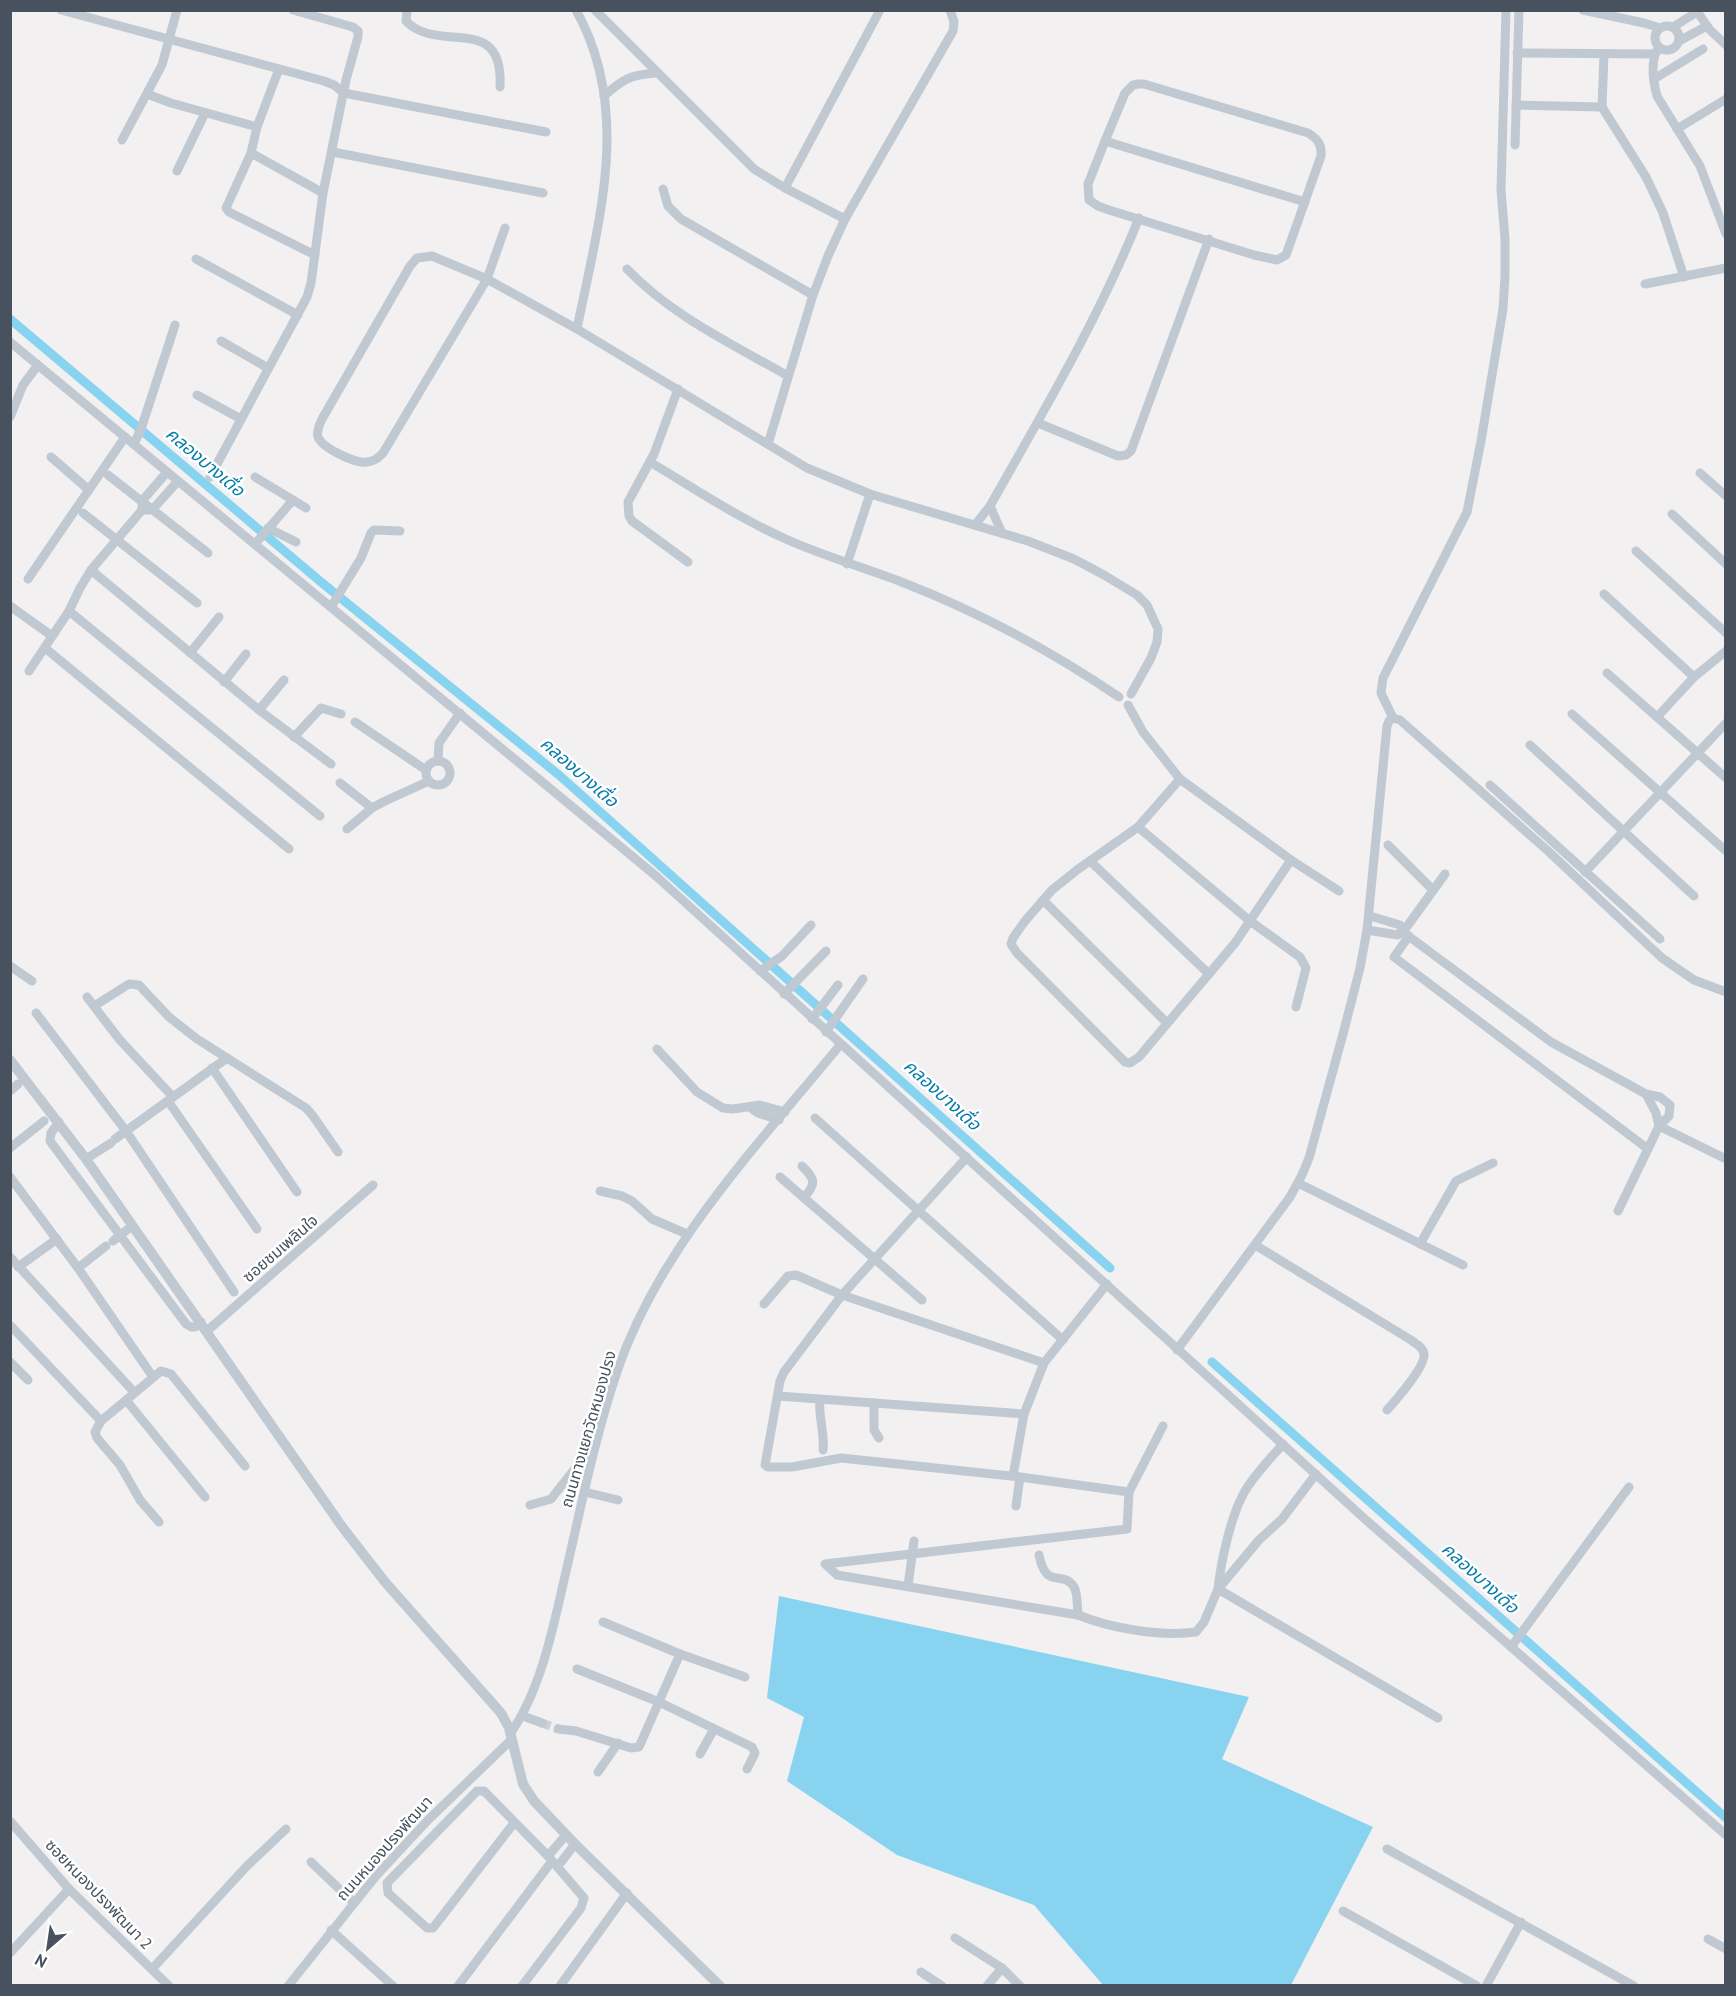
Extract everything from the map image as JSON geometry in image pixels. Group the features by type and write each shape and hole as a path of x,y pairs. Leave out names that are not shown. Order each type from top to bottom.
{"street":[{"path":"61,10 324,81 344,93 546,132"},
{"path":"122,140 162,65 177,10"},
{"path":"210,477 307,297 311,283 323,193 358,37 358,31 353,27 293,10"},
{"path":"406,10 406,21 423,32 463,38 485,43 491,47 499,66 500,87"},
{"path":"576,10 596,58 608,131 607,166 602,203 577,329"},
{"path":"595,10 754,170 785,189 845,219"},
{"path":"785,189 880,10"},
{"path":"768,444 813,295 845,219 953,31 954,22 950,10"},
{"path":"1506,10 1501,190 1505,239 1503,309 1481,441 1467,512 1383,678 1381,693 1393,718 1400,720 1539,844 1662,958 1694,980 1725,992"},
{"path":"1515,145 1519,10"},
{"path":"1517,52 1604,54 1671,50 1678,45 1678,33 1673,27 1660,28 1583,10"},
{"path":"1673,27 1696,11 1725,45"},
{"path":"1679,41 1707,26"},
{"path":"1660,28 1655,35 1657,50 1654,79 1657,96 1700,166 1725,234"},
{"path":"1654,79 1703,49"},
{"path":"1604,54 1602,108 1646,177 1663,213 1684,277"},
{"path":"279,69 250,153 225,208 315,255"},
{"path":"604,96 629,76 656,73"},
{"path":"1144,84 1308,133 1316,137 1322,150 1288,250 1282,258 1271,259 1098,206 1089,200 1088,184 1105,141 1125,93 1133,85 1144,84"},
{"path":"147,94 171,104 257,128"},
{"path":"1677,129 1725,99"},
{"path":"1516,105 1602,108"},
{"path":"177,171 205,113"},
{"path":"1105,141 1305,202"},
{"path":"333,152 543,193"},
{"path":"250,153 323,193"},
{"path":"663,189 668,206 681,219 813,295"},
{"path":"975,525 990,506 1038,423 1107,289 1139,218"},
{"path":"505,228 487,279 383,453 375,460 364,463 327,448 318,438 322,419 410,266 417,258 432,256 487,279 577,329 807,468 870,494 1002,533 1074,559 1137,595 1147,605 1158,630 1157,642 1151,658 1131,694 1132,702 1128,705"},
{"path":"1038,423 1118,456 1126,455 1131,451 1209,239"},
{"path":"196,259 298,315"},
{"path":"1644,284 1725,268"},
{"path":"627,269 646,288 674,310 788,376"},
{"path":"135,441 175,325"},
{"path":"221,341 268,368"},
{"path":"12,345 125,437 135,441 178,481 261,536 460,713 790,988 830,1025 840,1045 967,1157 1177,1350 1725,1835"},
{"path":"10,417 19,392 38,365"},
{"path":"678,389 650,462 628,502 629,516 688,562"},
{"path":"197,395 241,419"},
{"path":"28,579 125,437"},
{"path":"51,457 89,490"},
{"path":"650,462 785,539 847,564 898,581 998,624 1070,664 1119,697 1123,705 1128,705"},
{"path":"28,671 69,611 91,570 167,472"},
{"path":"1700,473 1725,496"},
{"path":"108,475 142,506 152,510 208,553"},
{"path":"255,477 306,508"},
{"path":"152,510 178,481"},
{"path":"847,564 870,494"},
{"path":"261,536 293,500"},
{"path":"990,506 1002,533"},
{"path":"83,513 197,603"},
{"path":"1672,514 1725,564"},
{"path":"335,600 361,558 370,532 374,530 400,531"},
{"path":"261,536 296,542"},
{"path":"1636,551 1725,633"},
{"path":"91,570 259,710 331,764"},
{"path":"1604,594 1694,676"},
{"path":"10,620 14,608 52,636"},
{"path":"69,611 320,816"},
{"path":"190,653 219,616"},
{"path":"45,648 289,849"},
{"path":"1658,716 1694,676 1725,651"},
{"path":"224,681 246,654"},
{"path":"1607,673 1725,778"},
{"path":"259,710 284,680"},
{"path":"1119,697 1122,693 1131,694"},
{"path":"1128,705 1143,732 1180,779 1339,891"},
{"path":"294,737 321,708 341,714"},
{"path":"438,761 440,742 460,713"},
{"path":"1572,714 1725,851"},
{"path":"1177,1350 1298,1184 1309,1158 1360,968 1370,916 1387,726 1393,718"},
{"path":"355,722 426,770 429,781"},
{"path":"1585,872 1725,723"},
{"path":"1530,745 1694,896"},
{"path":"347,829 372,808 429,781 440,785 449,778 449,767 438,761 431,763 426,770"},
{"path":"1180,779 1137,827 1056,886 1012,938 1012,947 1120,1058 1130,1063 1134,1062 1235,943 1292,860"},
{"path":"340,783 372,808"},
{"path":"1490,785 1659,939"},
{"path":"1137,827 1250,921 1300,957 1306,968 1296,1007"},
{"path":"1388,845 1433,890"},
{"path":"1090,861 1209,974"},
{"path":"1444,874 1394,957 1648,1149"},
{"path":"1043,900 1167,1023"},
{"path":"1370,916 1400,925 1406,934 1551,1042 1646,1094 1660,1097 1670,1105 1669,1116 1659,1126 1618,1211"},
{"path":"765,967 782,956 812,926"},
{"path":"1367,930 1392,935 1406,934"},
{"path":"790,988 826,951"},
{"path":"10,966 32,981"},
{"path":"830,1025 863,979"},
{"path":"94,1006 133,983 148,994 180,1027 306,1108 338,1152"},
{"path":"816,1014 838,985"},
{"path":"87,997 119,1039 171,1099 257,1229"},
{"path":"36,1013 126,1131 234,1292"},
{"name":"ถนนทางแยกวัดหนองปรง","path":"510,1737 526,1717 556,1617 589,1493 598,1440 618,1370 631,1335 653,1291 687,1234 840,1045"},
{"path":"657,1049 697,1092 723,1108 751,1108 758,1113 782,1116"},
{"path":"90,1157 226,1058"},
{"path":"10,1059 59,1122 90,1157 132,1226 343,1528 385,1582 501,1713 520,1774 534,1801 574,1844 627,1893 716,1984"},
{"path":"212,1068 297,1192"},
{"path":"1646,1094 1656,1113 1659,1126"},
{"path":"815,1118 1063,1340"},
{"path":"10,1148 44,1121"},
{"path":"59,1122 51,1133 50,1141 186,1324 190,1327 204,1327"},
{"path":"1659,1126 1724,1158"},
{"path":"967,1157 842,1295 784,1372 780,1381 765,1466 808,1465 841,1458 1016,1476 1129,1492"},
{"path":"1420,1244 1456,1181 1493,1163"},
{"path":"802,1167 813,1180 812,1188 804,1198"},
{"path":"10,1177 78,1268 153,1377"},
{"path":"780,1177 922,1300"},
{"path":"1298,1184 1463,1265"},
{"name":"ซอยชมเพลินใจ","path":"204,1327 373,1185"},
{"path":"600,1191 622,1196 632,1201 652,1219 687,1234"},
{"path":"78,1268 132,1226"},
{"path":"18,1267 57,1239"},
{"path":"1254,1245 1411,1340 1423,1350 1421,1366 1388,1410"},
{"path":"10,1257 134,1392"},
{"path":"765,1304 788,1276 796,1275 842,1295 1044,1363"},
{"path":"1016,1506 1016,1476 1024,1414 1044,1363 1107,1284"},
{"path":"10,1324 101,1421"},
{"path":"10,1362 28,1380"},
{"path":"159,1522 140,1500 120,1465 97,1438 95,1432 101,1421 153,1377 164,1371 171,1374 245,1466"},
{"path":"778,1396 1024,1414"},
{"path":"126,1400 205,1497"},
{"path":"820,1400 818,1413 824,1433 823,1450"},
{"path":"874,1404 874,1430 879,1438"},
{"path":"1162,1426 1129,1492 1127,1529 825,1564 837,1575 1078,1615 1136,1630 1196,1632 1204,1622 1218,1589 1259,1540 1282,1519 1316,1474"},
{"path":"530,1505 550,1499 598,1440"},
{"path":"1218,1589 1220,1570 1238,1505 1250,1483 1283,1444"},
{"path":"1510,1647 1629,1487"},
{"path":"589,1493 618,1500"},
{"path":"908,1586 914,1541"},
{"path":"1039,1555 1044,1572 1073,1585 1078,1615"},
{"path":"1218,1589 1438,1718"},
{"path":"603,1622 680,1654 745,1677"},
{"path":"558,1729 576,1731 635,1748 642,1744 680,1654"},
{"path":"578,1668 659,1702 754,1749 755,1753 747,1769"},
{"path":"526,1717 541,1723"},
{"path":"700,1754 714,1729"},
{"name":"ถนนหนองปรงพัฒนา","path":"288,1986 353,1902 428,1820 510,1737"},
{"path":"598,1772 618,1743"},
{"path":"514,1823 433,1928 427,1928 386,1890 387,1883 477,1791 484,1791 553,1861 582,1894 584,1902 522,1986"},
{"name":"ซอยหนองปรงพัฒนา 2","path":"10,1821 69,1889 169,1986"},
{"path":"152,1969 246,1867 286,1829"},
{"path":"461,1984 553,1861 566,1835"},
{"path":"553,1861 574,1844"},
{"path":"1387,1849 1634,1986"},
{"path":"311,1862 353,1902"},
{"path":"10,1953 69,1889"},
{"path":"560,1986 627,1893"},
{"path":"1343,1911 1477,1986"},
{"path":"1486,1986 1521,1922"},
{"path":"331,1930 393,1986"},
{"path":"955,1938 1002,1968 1020,1986"},
{"path":"1708,1939 1725,1949"},
{"path":"987,1986 1002,1968"},
{"path":"921,1972 942,1986"}],"water":[{"path":"779,1596 1249,1697 1222,1759 1373,1827 1291,1985 1103,1985 1034,1905 897,1855 787,1781 804,1717 767,1698"}],"waterway":[{"name":"คลองบางเดื่อ","path":"10,319 321,582 559,775 1110,1268"},
{"name":"คลองบางเดื่อ","path":"1212,1362 1726,1818"}],"tunnel":[{"path":"542,1723 558,1729"}]}
